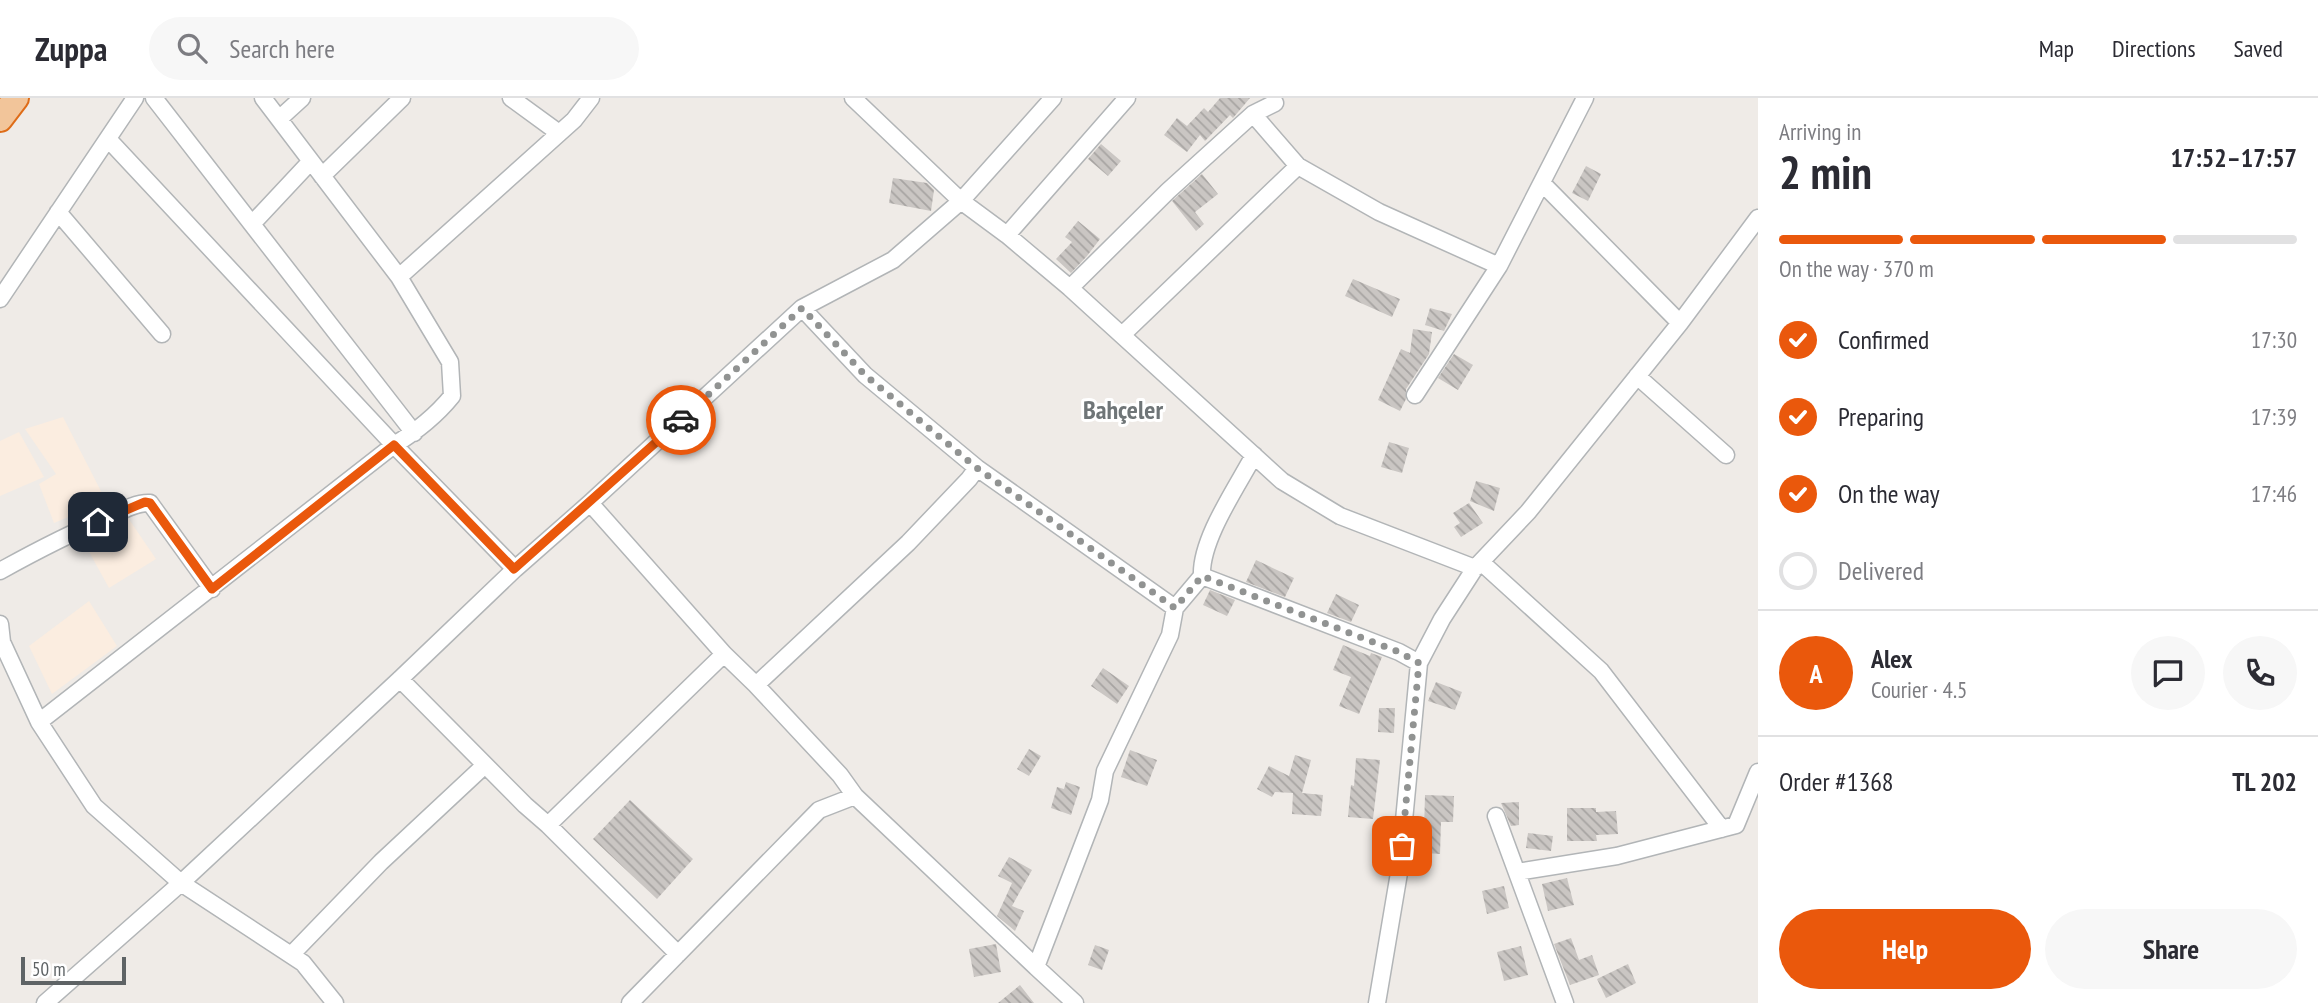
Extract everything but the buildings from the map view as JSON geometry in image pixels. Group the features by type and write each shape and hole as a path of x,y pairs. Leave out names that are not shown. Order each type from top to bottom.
{"highway":[{"path":"0,119 16,98"}],"street":[{"path":"0,299 135,98"},
{"path":"154,98 414,433"},
{"path":"39,722 394,445 437,415 452,396 450,362 399,277 263,98"},
{"path":"279,119 302,98"},
{"path":"322,176 402,98"},
{"path":"511,98 559,133"},
{"path":"399,277 574,120 591,98"},
{"path":"853,98 961,201 1007,235 1070,288 1282,481 1339,516 1478,565 1601,671 1722,829"},
{"path":"45,1003 181,883 514,569 590,503 802,308 893,260 961,201 1053,98"},
{"path":"1007,235 1127,98"},
{"path":"1415,395 1499,266 1585,98"},
{"path":"1070,288 1168,191 1253,114 1275,103"},
{"path":"1253,114 1298,166 1379,212 1499,266"},
{"path":"108,139 394,445 514,569"},
{"path":"252,224 311,161"},
{"path":"1122,335 1298,166"},
{"path":"1542,183 1680,323"},
{"path":"58,212 162,334"},
{"path":"1377,1003 1399,873 1419,663 1442,619 1478,565 1528,512 1680,323 1758,218"},
{"path":"802,308 865,375 977,468 1175,608"},
{"path":"1637,376 1726,455"},
{"path":"1036,967 1100,800 1105,771 1170,635 1175,608 1202,576 1201,567 1211,535 1254,455"},
{"path":"756,685 908,542 977,468"},
{"path":"0,571 55,541 145,502 150,503 212,589"},
{"path":"590,503 724,654 840,775 855,796 1075,1003"},
{"path":"1202,576 1419,663"},
{"path":"0,624 1,643 39,722 94,806 181,883 303,963 335,1003"},
{"path":"548,825 724,654"},
{"path":"400,679 678,954"},
{"path":"291,956 381,862 485,765"},
{"path":"1517,872 1617,856 1736,825 1758,772"},
{"path":"629,1003 819,810 855,796"},
{"path":"1496,816 1565,1003"}],"shaded area":[{"path":"63,417 106,501 54,523 39,484 56,474 25,429"},
{"path":"19,432 44,477 0,496 0,441"},
{"path":"124,512 156,559 109,588 82,539"},
{"path":"89,601 117,646 52,694 29,646"}],"way so far":[{"path":"681,420 802,308 865,375 977,468 1175,608 1202,576 1399,652 1419,663 1402,846"}],"district":[{"name":"Bahçeler","path":"1123,410"}],"route":[{"path":"98,522 145,502 150,503 162,516 212,589 394,445 514,569 681,420"}]}
